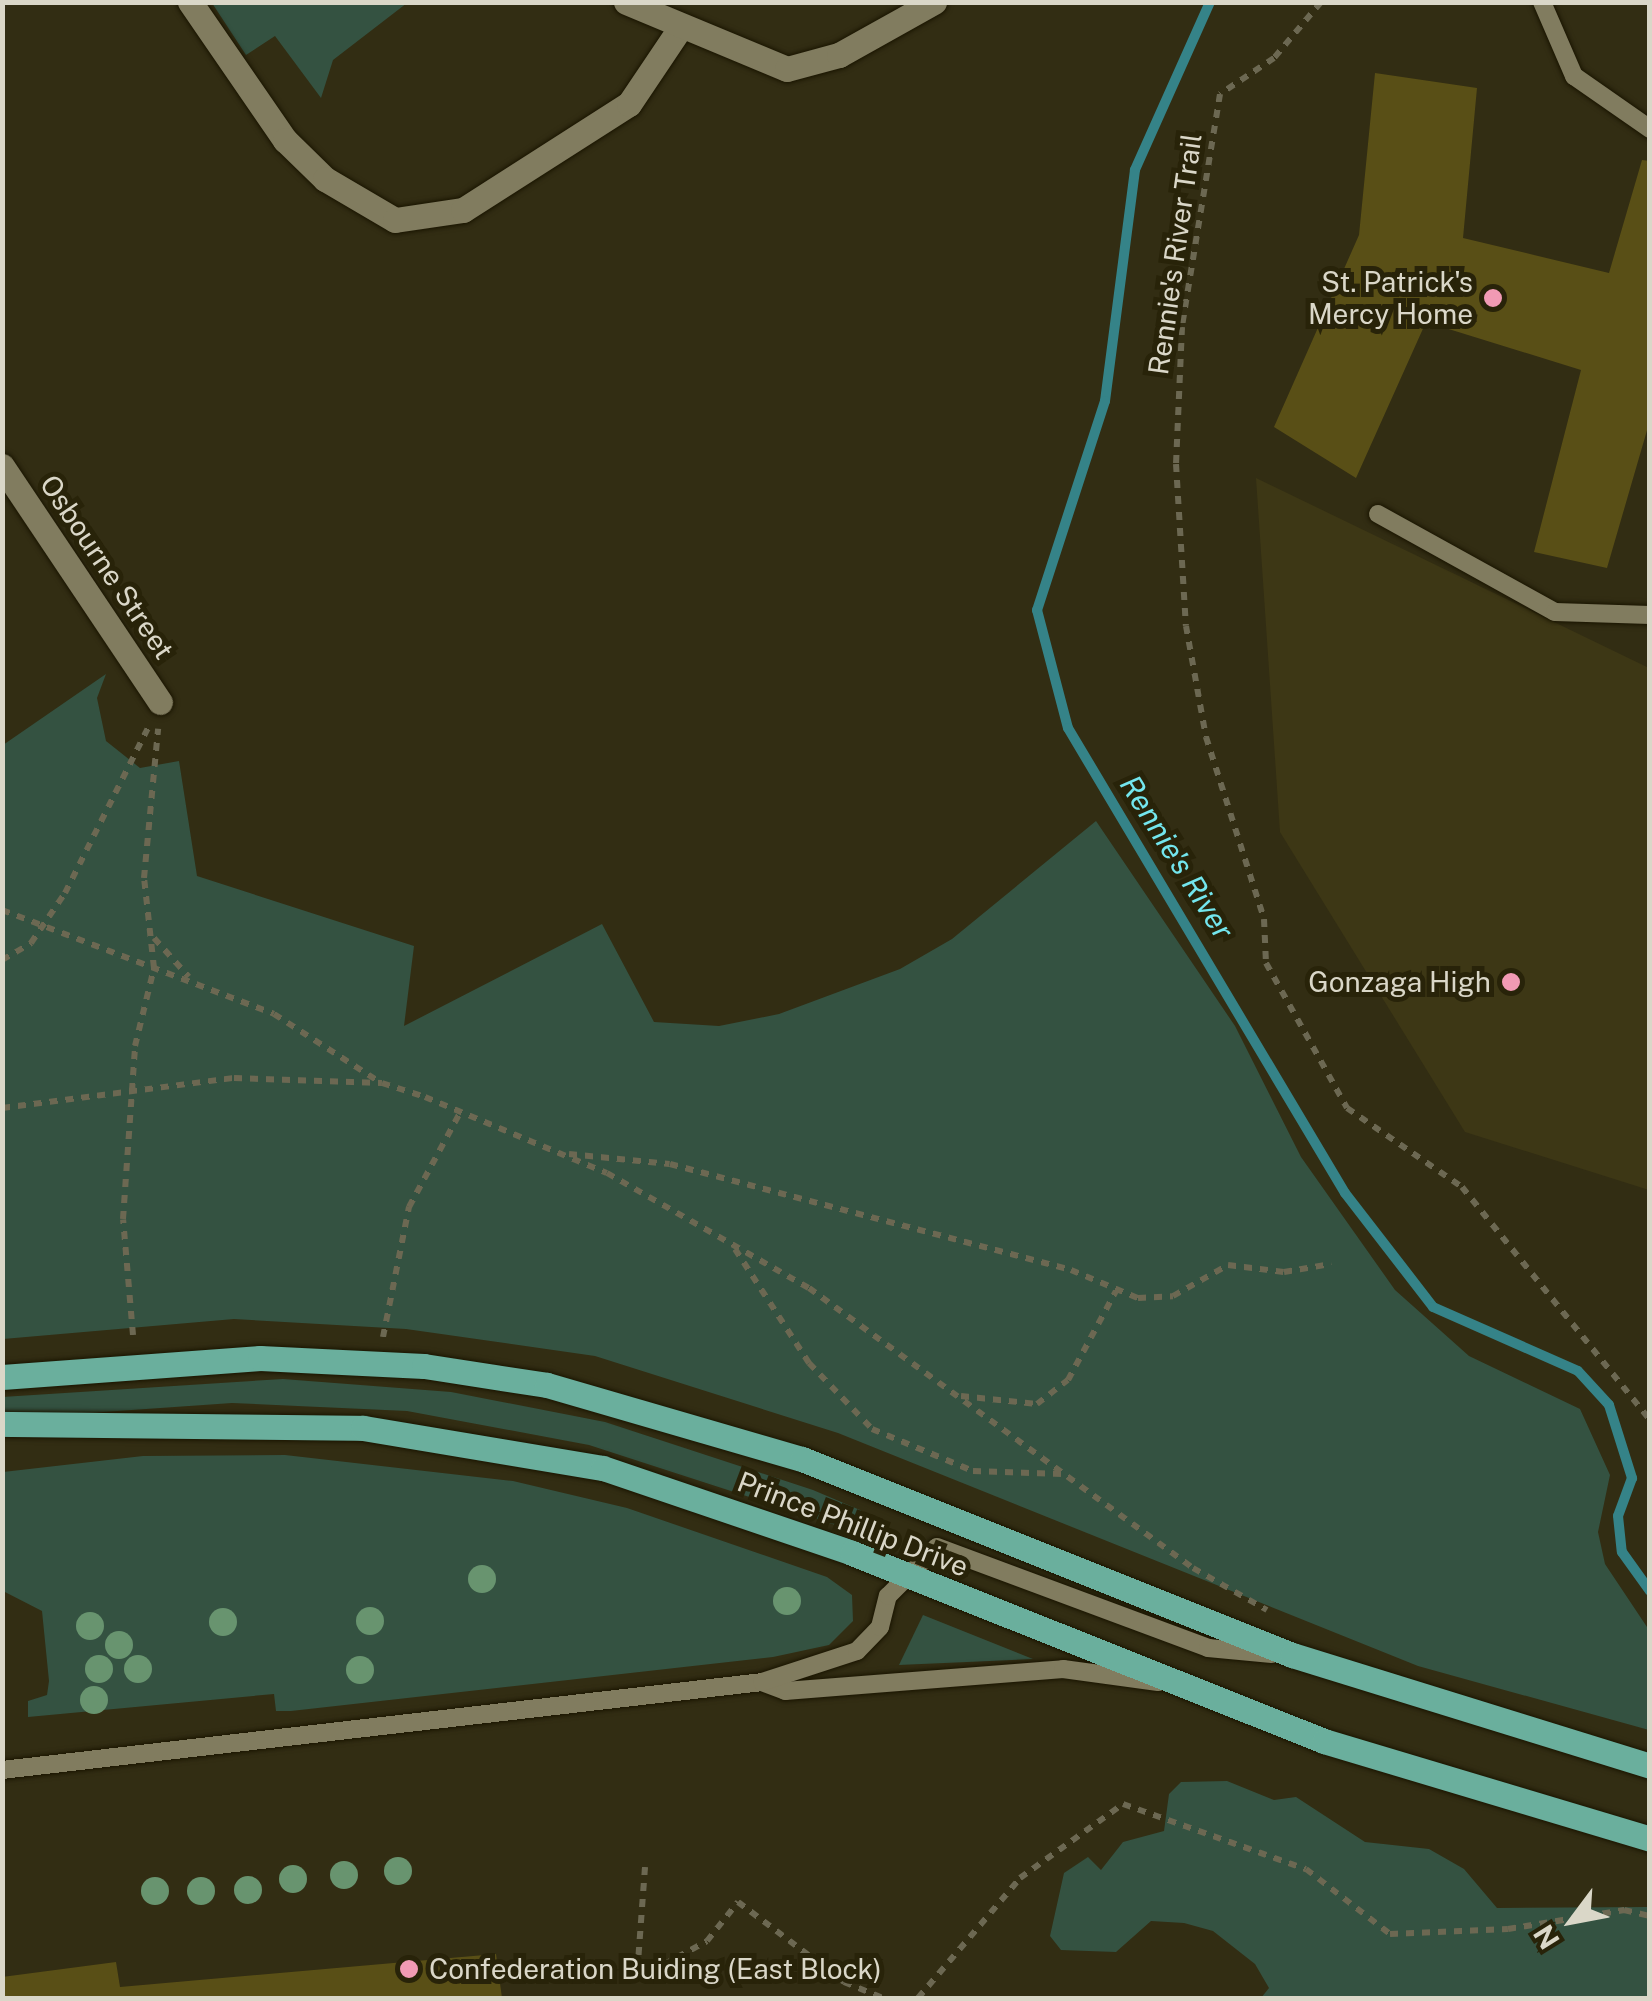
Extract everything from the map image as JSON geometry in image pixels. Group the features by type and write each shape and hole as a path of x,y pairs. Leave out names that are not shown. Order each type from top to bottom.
{"main road":[{"name":"Prince Phillip Drive","path":"2,1376 260,1358 424,1366 547,1385 802,1459 1292,1656 1650,1766"},
{"name":"Prince Phillip Drive","path":"2,1424 313,1425 528,1452 701,1498 1172,1682 1441,1782 1650,1839"}],"street":[{"path":"190,2 285,140 325,179 395,220 463,210 616,113 653,77 680,28"},
{"path":"626,2 765,63 810,67 934,2"},
{"name":"Osbourne Street","path":"2,466 160,702"}],"lane":[{"path":"1542,2 1574,76 1650,129"},
{"path":"1378,514 1555,612 1650,615"},
{"path":"2,1770 762,1682 857,1651 880,1627 888,1596 914,1578 937,1547 1208,1648 1292,1656"},
{"path":"762,1682 785,1691 1062,1669 1172,1682"}],"path":[{"name":"Rennie's River Trail","path":"1321,2 1284,49 1220,94 1182,327 1176,464 1186,626 1206,737 1264,919 1266,963 1347,1108 1462,1187 1650,1420"},
{"path":"2,960 43,923 160,702"},
{"path":"133,1334 122,1252 136,1090 135,1046 154,968 144,878 160,702"},
{"path":"2,910 194,981 313,1034 382,1084"},
{"path":"152,935 194,981"},
{"path":"2,1108 234,1078 382,1084 461,1111 563,1154 734,1247 875,1330 954,1395 1193,1568 1284,1619"},
{"path":"383,1338 409,1207 461,1111"},
{"path":"563,1154 670,1164 1071,1270 1116,1291 1172,1296 1228,1265 1284,1272 1332,1264"},
{"path":"734,1247 808,1364 872,1428 973,1472 1064,1474"},
{"path":"954,1395 1037,1404 1068,1380 1116,1291"},
{"path":"918,1998 1020,1878 1123,1804 1306,1869 1390,1934 1508,1929 1624,1910 1650,1916"},
{"path":"645,1867 638,1963 663,1965 708,1940 738,1902 844,1982 884,1998"}],"shaded area":[{"name":"Gonzaga High","path":"1256,478 1649,668 1649,1190 1465,1132 1280,832"}],"green space":[{"path":"212,3 407,3 333,60 321,98 275,36 246,55"},
{"path":"106,674 97,698 106,741 140,768 179,761 197,876 414,946 404,1026 602,924 654,1022 719,1026 779,1014 900,969 952,939 1096,821 1235,1026 1301,1157 1395,1290 1469,1356 1580,1409 1610,1475 1598,1532 1605,1564 1649,1630 1649,1730 1418,1666 838,1433 595,1356 406,1329 234,1319 3,1339 3,745"},
{"path":"283,1379 451,1392 605,1422 813,1490 860,1510 891,1543 589,1445 407,1411 232,1403 3,1419 2,1397"},
{"path":"285,1455 513,1481 627,1508 827,1577 852,1595 853,1621 829,1645 773,1657 291,1711 276,1711 274,1694 28,1717 28,1701 47,1695 49,1681 42,1611 3,1591 3,1472 143,1456"},
{"path":"923,1615 1033,1659 899,1665"},
{"path":"1227,1781 1274,1800 1296,1797 1365,1842 1429,1849 1464,1869 1497,1908 1649,1907 1649,1998 1261,1998 1269,1988 1255,1964 1213,1931 1184,1923 1151,1921 1116,1952 1061,1950 1050,1936 1064,1873 1088,1857 1101,1870 1123,1842 1164,1831 1169,1794 1181,1782"}],"building":[{"name":"St. Patrick's Mercy Home","path":"1375,73 1477,88 1463,238 1609,273 1642,160 1650,161 1650,420 1607,568 1534,552 1581,370 1426,322 1356,478 1274,427 1359,235"},
{"name":"Confederation Buiding (East Block)","path":"496,1954 502,1998 2,1998 2,1977 116,1962 120,1987"}],"waterway":[{"name":"Rennie's River","path":"1210,2 1135,170 1105,401 1037,610 1068,728 1345,1193 1433,1307 1578,1371 1609,1405 1632,1478 1618,1516 1622,1552 1650,1591"}],"place":[{"name":"St. Patrick's Mercy Home","path":"1493,298"},
{"name":"Gonzaga High","path":"1511,982"},
{"name":"Confederation Buiding (East Block)","path":"409,1969"}]}
